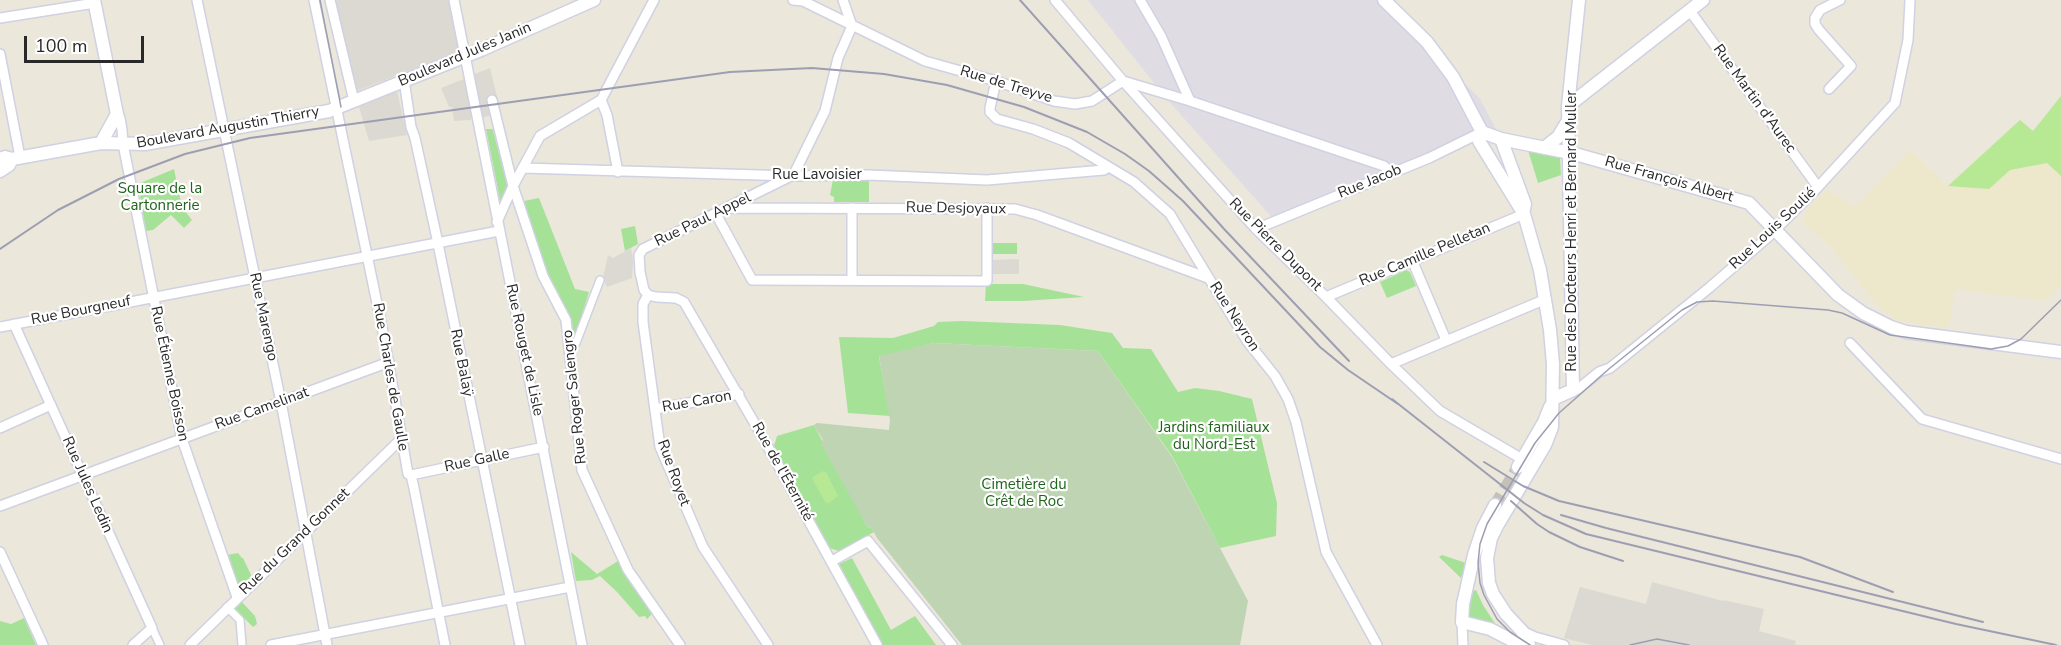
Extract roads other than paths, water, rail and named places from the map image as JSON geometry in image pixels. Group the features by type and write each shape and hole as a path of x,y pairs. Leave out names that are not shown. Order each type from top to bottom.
{"main road":[{"name":"Boulevard Jules Janin","path":"336,108 594,0"},
{"path":"1384,0 1427,42 1453,77 1482,132 1479,141 1524,213"},
{"name":"Rue des Docteurs Henri et Bernard Muller","path":"1573,390 1568,112 1579,0"},
{"path":"1544,147 1558,137 1568,112 1703,0"},
{"path":"94,1 117,114 101,143"},
{"name":"Boulevard Augustin Thierry","path":"11,159 101,143 145,144 336,108"},
{"name":"Rue François Albert","path":"1482,132 1501,139 1568,152 1749,203 1838,295 1876,321 1906,332 2061,352"},
{"path":"1501,139 1524,204 1524,213 1546,299 1553,364 1553,399 1523,466 1478,541 1466,590 1462,622 1490,629 1521,645"},
{"path":"0,171 9,165 11,159"},
{"name":"Rue Louis Soulié","path":"1553,399 1573,390"},
{"path":"1500,507 1489,546 1487,570 1489,582 1498,604 1522,631 1529,645"}],"street":[{"name":"Rue Marengo","path":"197,0 280,402 327,645"},
{"name":"Rue Charles de Gaulle","path":"314,0 336,108 371,256 388,362 396,395 395,408 445,645"},
{"path":"330,0 354,101"},
{"name":"Rue Rouget de Lisle","path":"454,0 582,645"},
{"path":"498,227 513,186 540,136 601,100 654,0"},
{"name":"Rue de Treyve","path":"793,0 803,1 925,61 996,81 1054,101 1075,104 1092,100 1123,81"},
{"path":"793,176 825,111 838,58 852,26 843,0"},
{"name":"Rue Pierre Dupont","path":"1055,0 1123,81 1256,230 1440,411 1523,466"},
{"path":"1140,0 1161,36 1190,100"},
{"path":"1829,89 1851,66 1819,30 1815,24 1815,18 1820,10 1840,0"},
{"name":"Rue Louis Soulié","path":"1573,390 1578,389 1599,372 1610,368 1702,294 1776,229 1895,103 1908,40 1910,0"},
{"path":"0,18 94,1"},
{"name":"Rue Martin d'Aurec","path":"1690,11 1818,187"},
{"path":"0,54 11,159"},
{"name":"Rue Balaÿ","path":"404,80 411,127 416,138 520,645"},
{"name":"Rue Neyron","path":"996,81 990,112 997,118 1069,142 1134,182 1170,213 1247,341 1275,376 1288,399 1296,422 1326,552 1377,645"},
{"path":"1123,81 1190,100 1384,166 1391,173"},
{"name":"Rue Roger Salengro","path":"492,100 513,186 543,276 566,320 582,470 628,570 680,645"},
{"path":"601,100 607,115 618,171"},
{"name":"Rue Étienne Boisson","path":"117,114 120,118 123,144 182,439 237,597"},
{"path":"478,124 497,120"},
{"name":"Rue Jacob","path":"1256,230 1429,158 1482,132"},
{"name":"Rue Lavoisier","path":"523,168 793,176 918,176 930,179 987,180 1104,170 1109,167"},
{"name":"Rue Paul Appel","path":"645,249 793,176"},
{"name":"Rue Desjoyaux","path":"727,208 1008,208 1030,213 1208,278"},
{"path":"852,208 852,280"},
{"path":"716,214 752,280 987,281 987,208"},
{"name":"Rue Camille Pelletan","path":"1326,297 1524,213"},
{"name":"Rue Bourgneuf","path":"0,327 438,243 498,227"},
{"name":"Rue Royet","path":"645,249 639,256 642,284 648,295 643,304 643,322 660,447 703,547 768,645"},
{"path":"1412,260 1446,340"},
{"path":"569,348 576,343 600,280"},
{"name":"Rue de l'Éternité","path":"648,295 676,298 684,302 739,394 877,645"},
{"path":"1391,364 1546,299"},
{"name":"Rue Jules Ledin","path":"14,324 160,645"},
{"path":"1850,343 1922,419 2061,459"},
{"name":"Rue Camelinat","path":"0,506 388,362"},
{"name":"Rue Caron","path":"655,409 739,394"},
{"path":"0,428 51,405"},
{"name":"Rue du Grand Gonnet","path":"190,645 401,439"},
{"name":"Rue Galle","path":"411,476 544,447"},
{"path":"832,561 868,542 951,645"},
{"path":"0,552 43,645"},
{"path":"271,645 570,587"},
{"path":"227,607 240,620 242,645"},
{"path":"1462,622 1463,645"},
{"path":"133,645 152,628"},
{"path":"1522,631 1564,645"}],"tunnel":[{"path":"1495,505 1518,467"}],"tram line":[{"path":"320,0 341,107"},
{"path":"1530,645 1510,632 1497,619 1484,595 1478,563 1480,544 1487,524 1535,443 1559,413 1682,310 1697,302 1713,301 1828,310 1842,313 1890,335 1991,349 2008,346 2021,339 2061,300"},
{"path":"1630,645 1657,639 1689,645"}],"railway":[{"path":"1020,0 1225,230 1349,361"},
{"path":"0,249 58,210 119,179 185,154 250,138 730,72 812,68 884,74 947,85 1024,107 1087,132 1125,154 1149,171 1183,201 1320,347 1348,370 1398,404"},
{"path":"1392,399 1524,503 1543,515 1586,534 1956,624 2056,645"},
{"path":"1484,462 1523,486 1559,501 1800,557 1893,592"},
{"path":"1511,501 1549,532 1580,547 1623,561"},
{"path":"1561,515 1983,622"}],"park label":[{"name":"Square de la Cartonnerie","path":"160,198"},
{"name":"Jardins familiaux du Nord-Est","path":"1214,436"},
{"name":"Cimetière du Crêt de Roc","path":"1024,494"}]}
